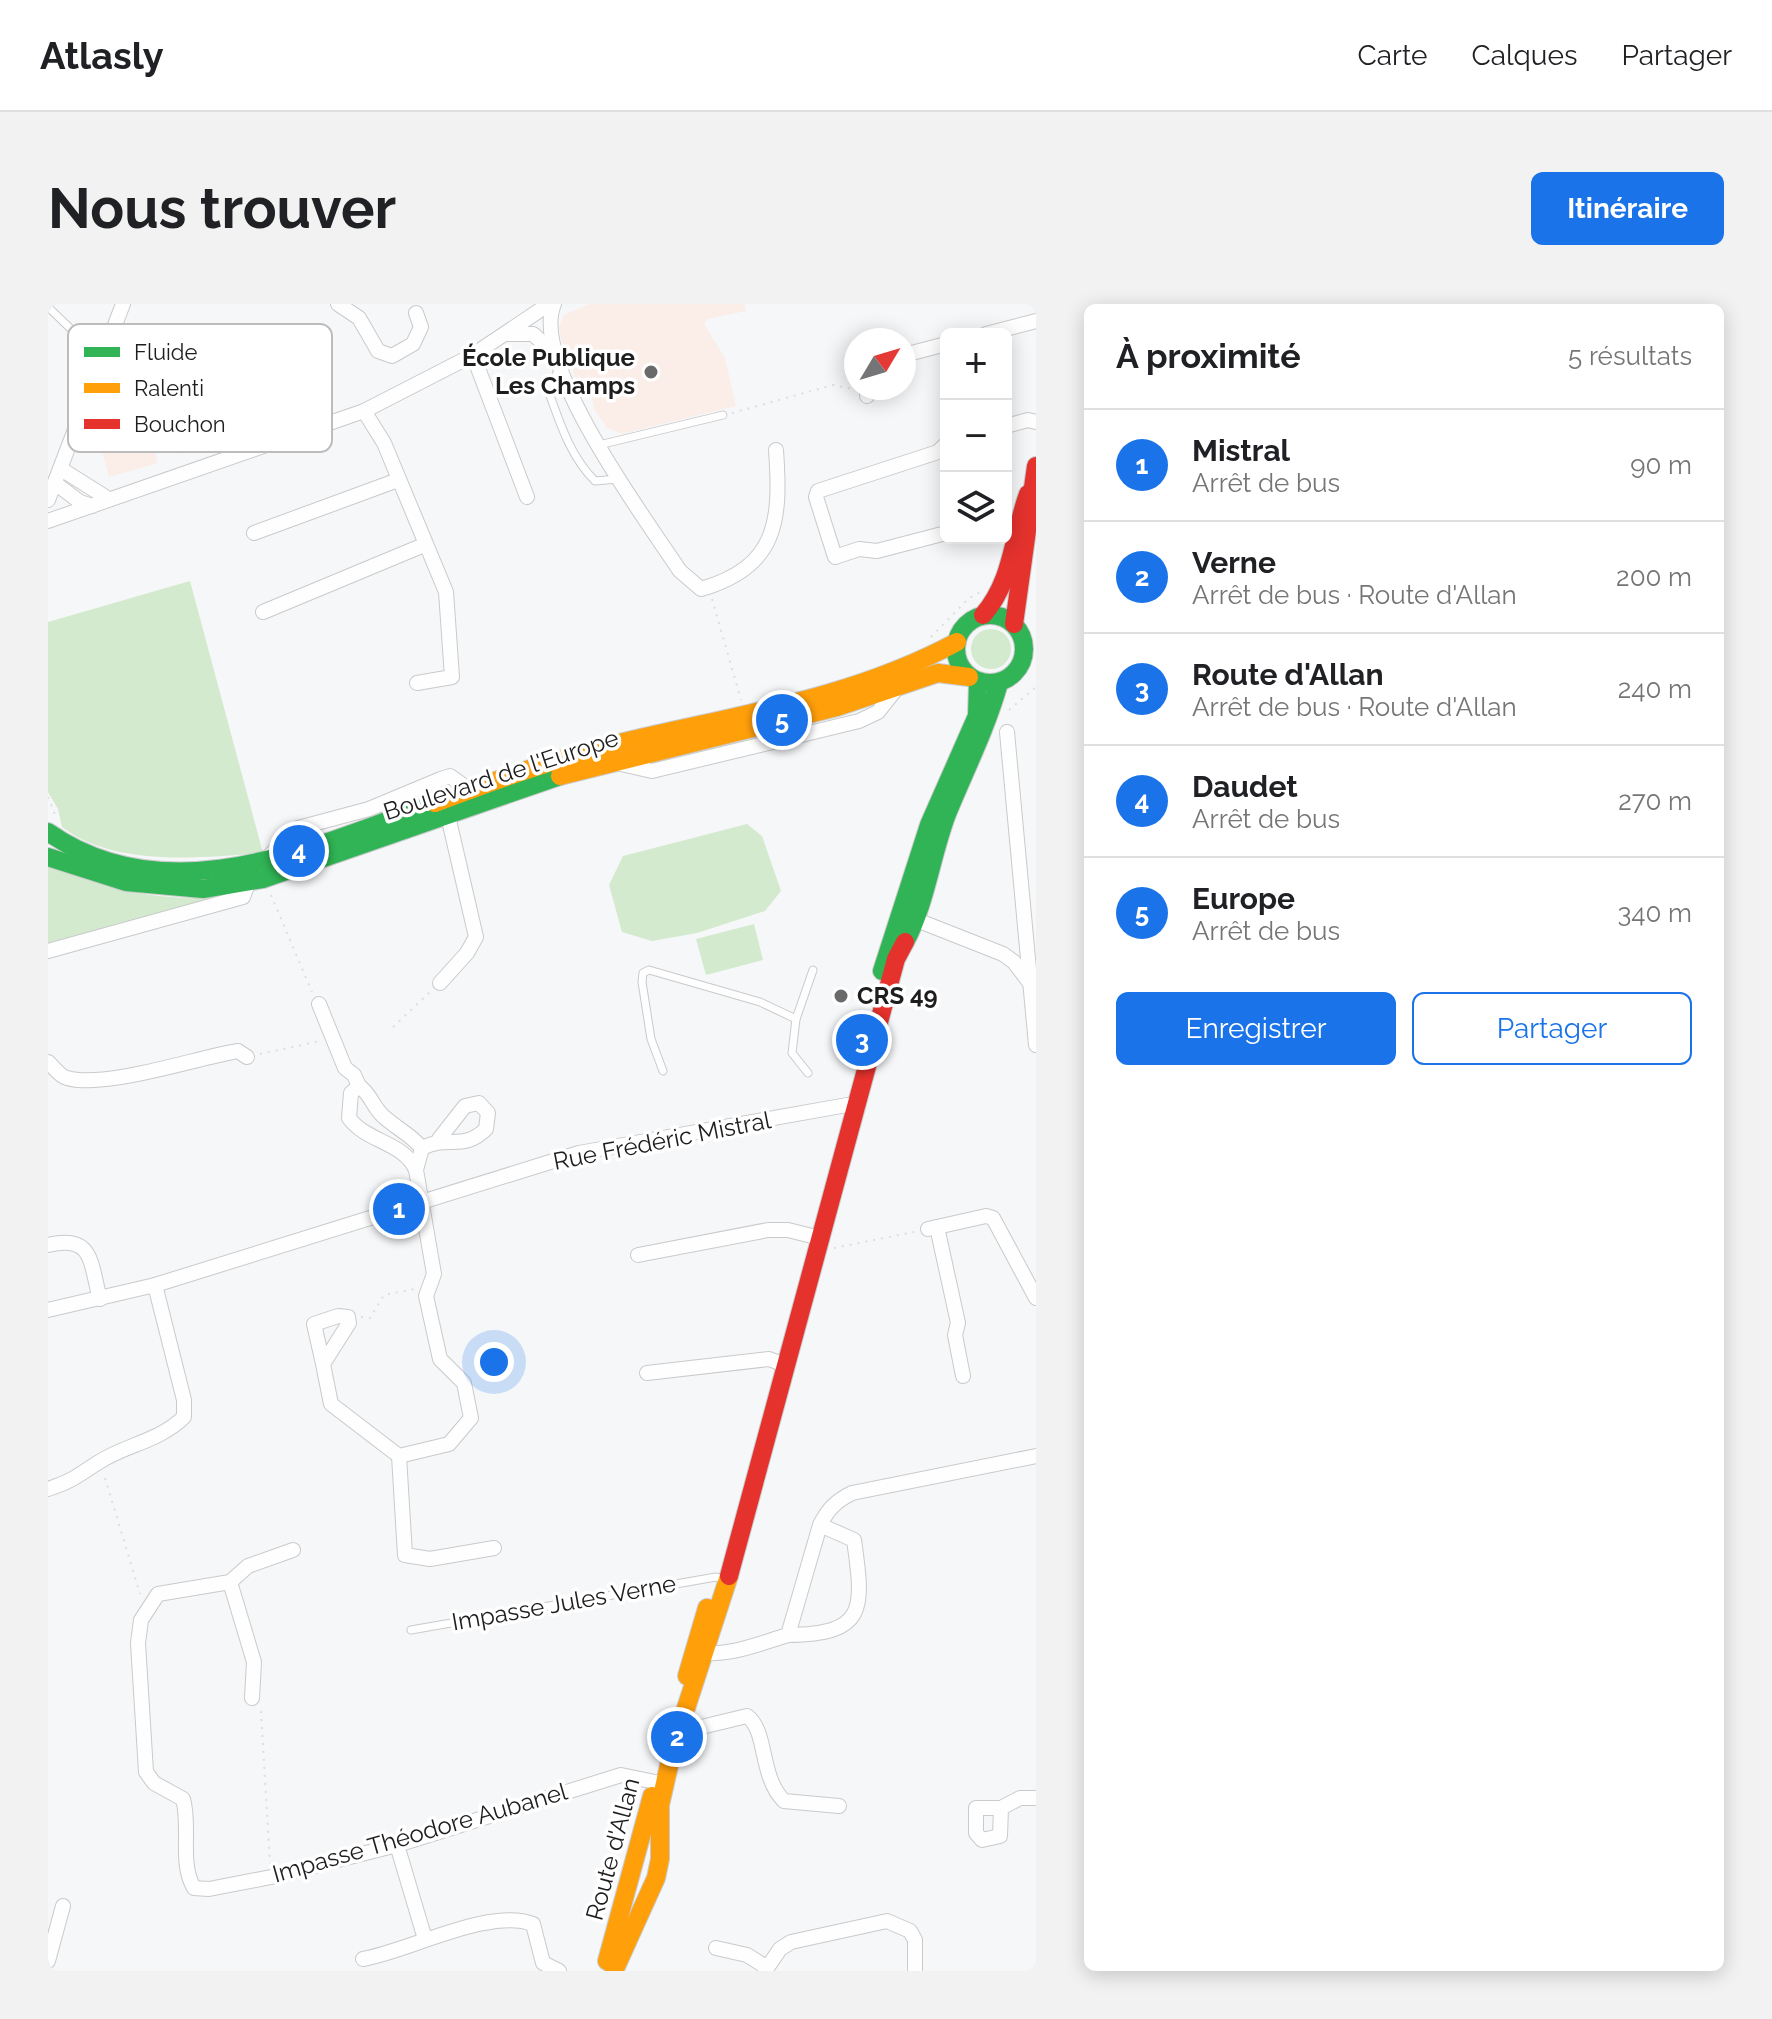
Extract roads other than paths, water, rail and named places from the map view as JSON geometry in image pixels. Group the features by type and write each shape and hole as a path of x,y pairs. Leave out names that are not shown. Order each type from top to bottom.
{"main road":[{"path":"1018,516 1015,626 1032,659 999,683 974,679 958,661 957,642 966,624 995,605 1018,516 1034,475"},
{"path":"983,615 1000,616 1015,626 1036,631"},
{"name":"Boulevard de l'Europe","path":"48,832 80,854 129,867 258,875 471,791 586,752 841,690 935,656 957,642"},
{"name":"Boulevard de l'Europe","path":"48,857 126,882 162,888 203,889 448,816 553,778 611,762 837,707 938,673 974,679"},
{"name":"Route d'Allan","path":"604,1971 757,1460 781,1363 818,1241 881,994 898,913 929,825 977,716 974,679"},
{"name":"Route d'Allan","path":"881,994 917,920 926,878 943,828 986,728 999,683"},
{"name":"Route d'Allan","path":"614,1971 656,1878 660,1859 660,1782"}],"street":[{"path":"116,324 123,304"},
{"path":"338,304 359,318 378,351 392,356 413,344 421,327 416,313"},
{"path":"332,422 364,411 473,355 551,304"},
{"path":"551,304 551,325 559,362 575,407 680,571 701,589 731,580 748,570 776,523 779,497 776,450"},
{"path":"1009,328 1036,321"},
{"path":"498,338 533,334 559,362"},
{"path":"916,352 940,346"},
{"path":"473,355 527,497"},
{"path":"364,411 384,443 446,592 452,677 417,683"},
{"path":"1012,424 1028,420 1036,422"},
{"path":"48,500 68,450"},
{"path":"940,450 818,491 816,497 835,557 859,549 877,551 940,535"},
{"path":"48,521 243,452"},
{"path":"58,476 107,498"},
{"path":"58,476 80,502 92,506"},
{"path":"254,533 398,480"},
{"path":"263,612 424,545"},
{"path":"1007,732 1036,1045"},
{"path":"440,983 467,953 476,937 448,816"},
{"path":"48,951 243,897 258,875"},
{"path":"898,913 1003,954 1014,962 1029,983"},
{"path":"1003,954 1006,947 1025,938"},
{"path":"319,1004 345,1068 369,1093 383,1116 412,1135 422,1148"},
{"path":"48,1062 62,1076 83,1079 130,1074 238,1051 247,1057"},
{"path":"359,1086 351,1093 349,1118 357,1130 406,1155 416,1170"},
{"name":"Rue Frédéric Mistral","path":"48,1310 155,1285 579,1153 853,1106"},
{"path":"399,1456 449,1444 471,1418 464,1383 440,1359 427,1286 434,1274 416,1170 422,1148 439,1139"},
{"path":"963,1376 955,1335 958,1323 932,1228 986,1216 993,1218 1036,1298"},
{"path":"638,1255 768,1230 818,1241"},
{"path":"48,1245 69,1240 80,1243 87,1252 100,1299"},
{"path":"48,1489 77,1480 100,1461 138,1447 184,1417 184,1400 155,1285"},
{"path":"323,1364 349,1323 348,1317 338,1316 314,1324 331,1404 399,1456 405,1555 430,1559 494,1548"},
{"path":"647,1373 769,1359 781,1363"},
{"path":"788,1635 827,1510 852,1493 1036,1456"},
{"path":"703,1643 734,1650 788,1635 816,1635 844,1626 854,1618 858,1606 854,1540 820,1525"},
{"path":"252,1698 254,1662 230,1582 248,1566 293,1550"},
{"name":"Impasse Théodore Aubanel","path":"230,1582 158,1594 149,1603 141,1620 138,1643 146,1772 154,1783 183,1799 194,1888 209,1889 271,1877 397,1845 621,1775 660,1782"},
{"path":"676,1724 693,1729 747,1716 757,1728 767,1778 784,1801 839,1806"},
{"path":"1001,1808 1020,1798 1036,1798"},
{"path":"397,1845 425,1939"},
{"path":"48,1961 63,1906"},
{"path":"363,1959 399,1952 425,1939 522,1919 533,1924 539,1934 543,1963 559,1971"},
{"path":"716,1948 747,1955 766,1969 791,1942 887,1921 910,1931 915,1940 915,1971"}],"lane":[{"path":"48,307 68,326"},
{"path":"559,362 548,390 580,466 595,481 620,479"},
{"path":"599,445 723,415"},
{"path":"663,1071 651,1039 642,982 643,973 649,970 760,1002 796,1019"},
{"path":"808,1073 792,1053 796,1019 813,970"},
{"name":"Impasse Jules Verne","path":"411,1630 722,1579"}],"place":[{"name":"École Publique Les Champs","path":"651,372"},
{"name":"Europe","path":"782,720"},
{"name":"Daudet","path":"299,851"},
{"name":"CRS 49","path":"841,996"},
{"name":"Route d'Allan","path":"862,1040"},
{"name":"Mistral","path":"399,1209"},
{"name":"Verne","path":"677,1737"}]}
